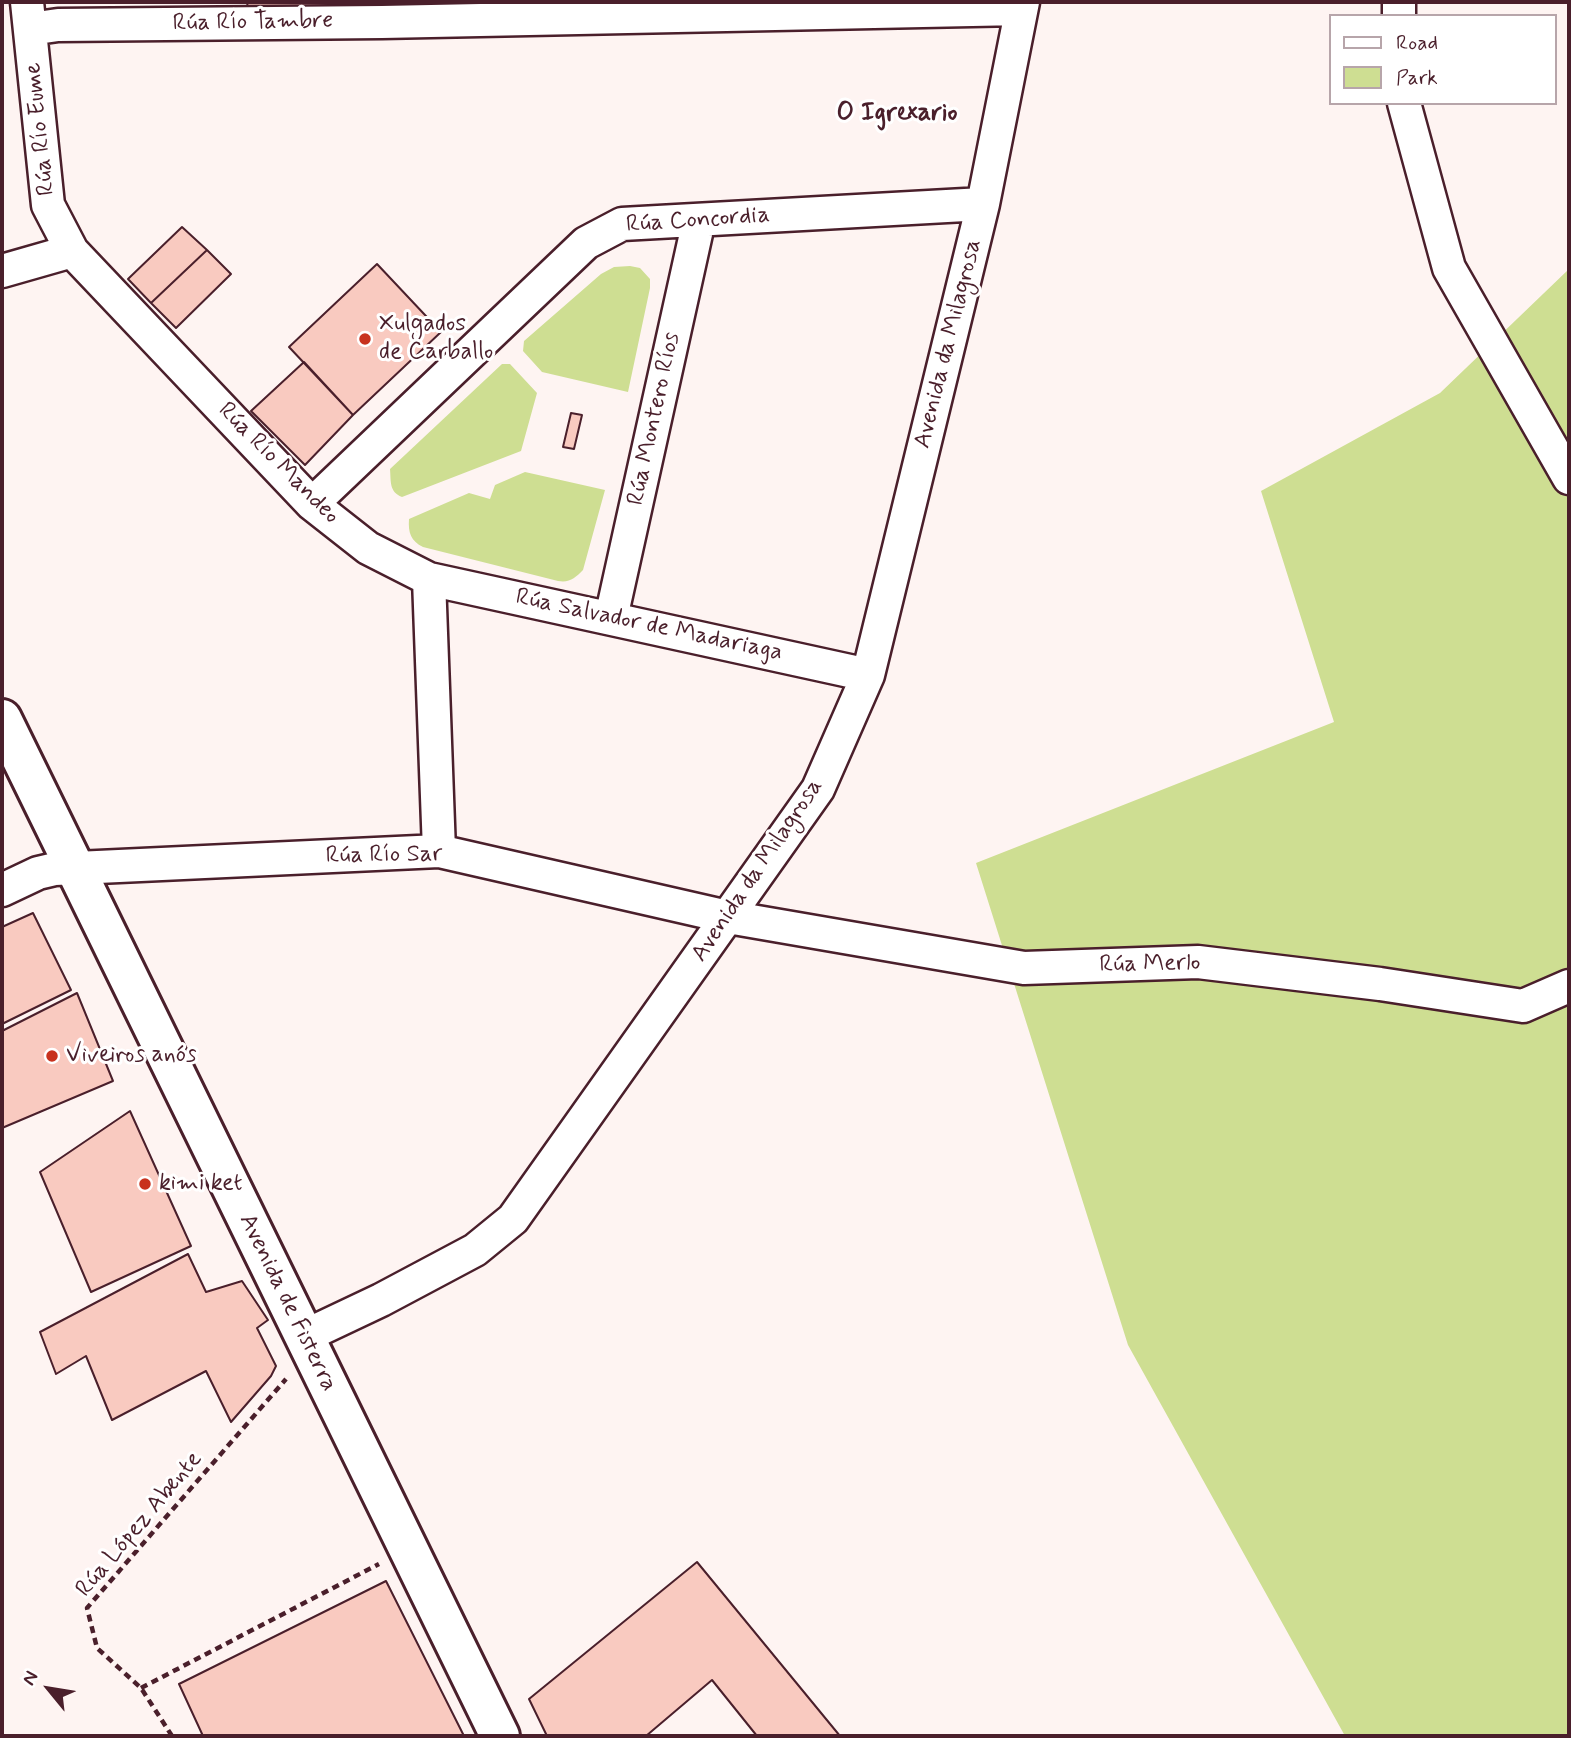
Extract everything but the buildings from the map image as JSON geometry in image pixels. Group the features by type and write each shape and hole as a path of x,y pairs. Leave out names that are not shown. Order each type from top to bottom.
{"main road":[{"name":"Avenida de Fisterra","path":"2,719 500,1736"}],"street":[{"name":"Rúa Río Tambre","path":"29,15 58,24 382,12 1022,5"},
{"name":"Avenida da Milagrosa","path":"305,1336 381,1300 475,1250 513,1219 818,789 868,675 983,204 1022,5"},
{"name":"Rúa Río Eume","path":"29,15 48,205 72,251"},
{"path":"1405,105 1449,268 1569,478"},
{"name":"Rúa Concordia","path":"312,504 586,243 622,224 983,204"},
{"name":"Rúa Montero Ríos","path":"611,618 699,220"},
{"path":"2,271 72,251"},
{"name":"Rúa Río Mandeo","path":"72,251 312,504 368,548 429,579"},
{"path":"429,579 439,851"},
{"name":"Rúa Salvador de Madariaga","path":"429,579 868,675"},
{"name":"Rúa Río Sar","path":"2,890 38,873 55,869 439,851 729,916"},
{"name":"Rúa Merlo","path":"729,916 1024,968 1198,962 1380,984 1523,1006 1569,986"}],"path":[{"name":"Rúa López Abente","path":"172,1736 141,1688 97,1648 87,1608 289,1376 305,1336"},
{"path":"141,1688 407,1549"}],"green space":[{"path":"614,267 640,268 650,279 650,288 628,392 542,372 523,351 524,341 601,274"},
{"path":"1569,269 1569,1736 1345,1736 1128,1345 976,863 1334,722 1261,491 1440,393"},
{"path":"502,364 510,364 537,393 521,451 402,497 398,495 392,486 390,469"},
{"path":"525,472 605,490 583,570 572,579 558,581 423,547 411,536 409,519 469,493 490,499 495,485"}],"place":[{"name":"Xulgados de Carballo","path":"365,339"},
{"name":"Viveiros anós","path":"52,1056"},
{"name":"kimi ket","path":"145,1184"}],"district":[{"name":"O Igrexario","path":"897,115"}]}
